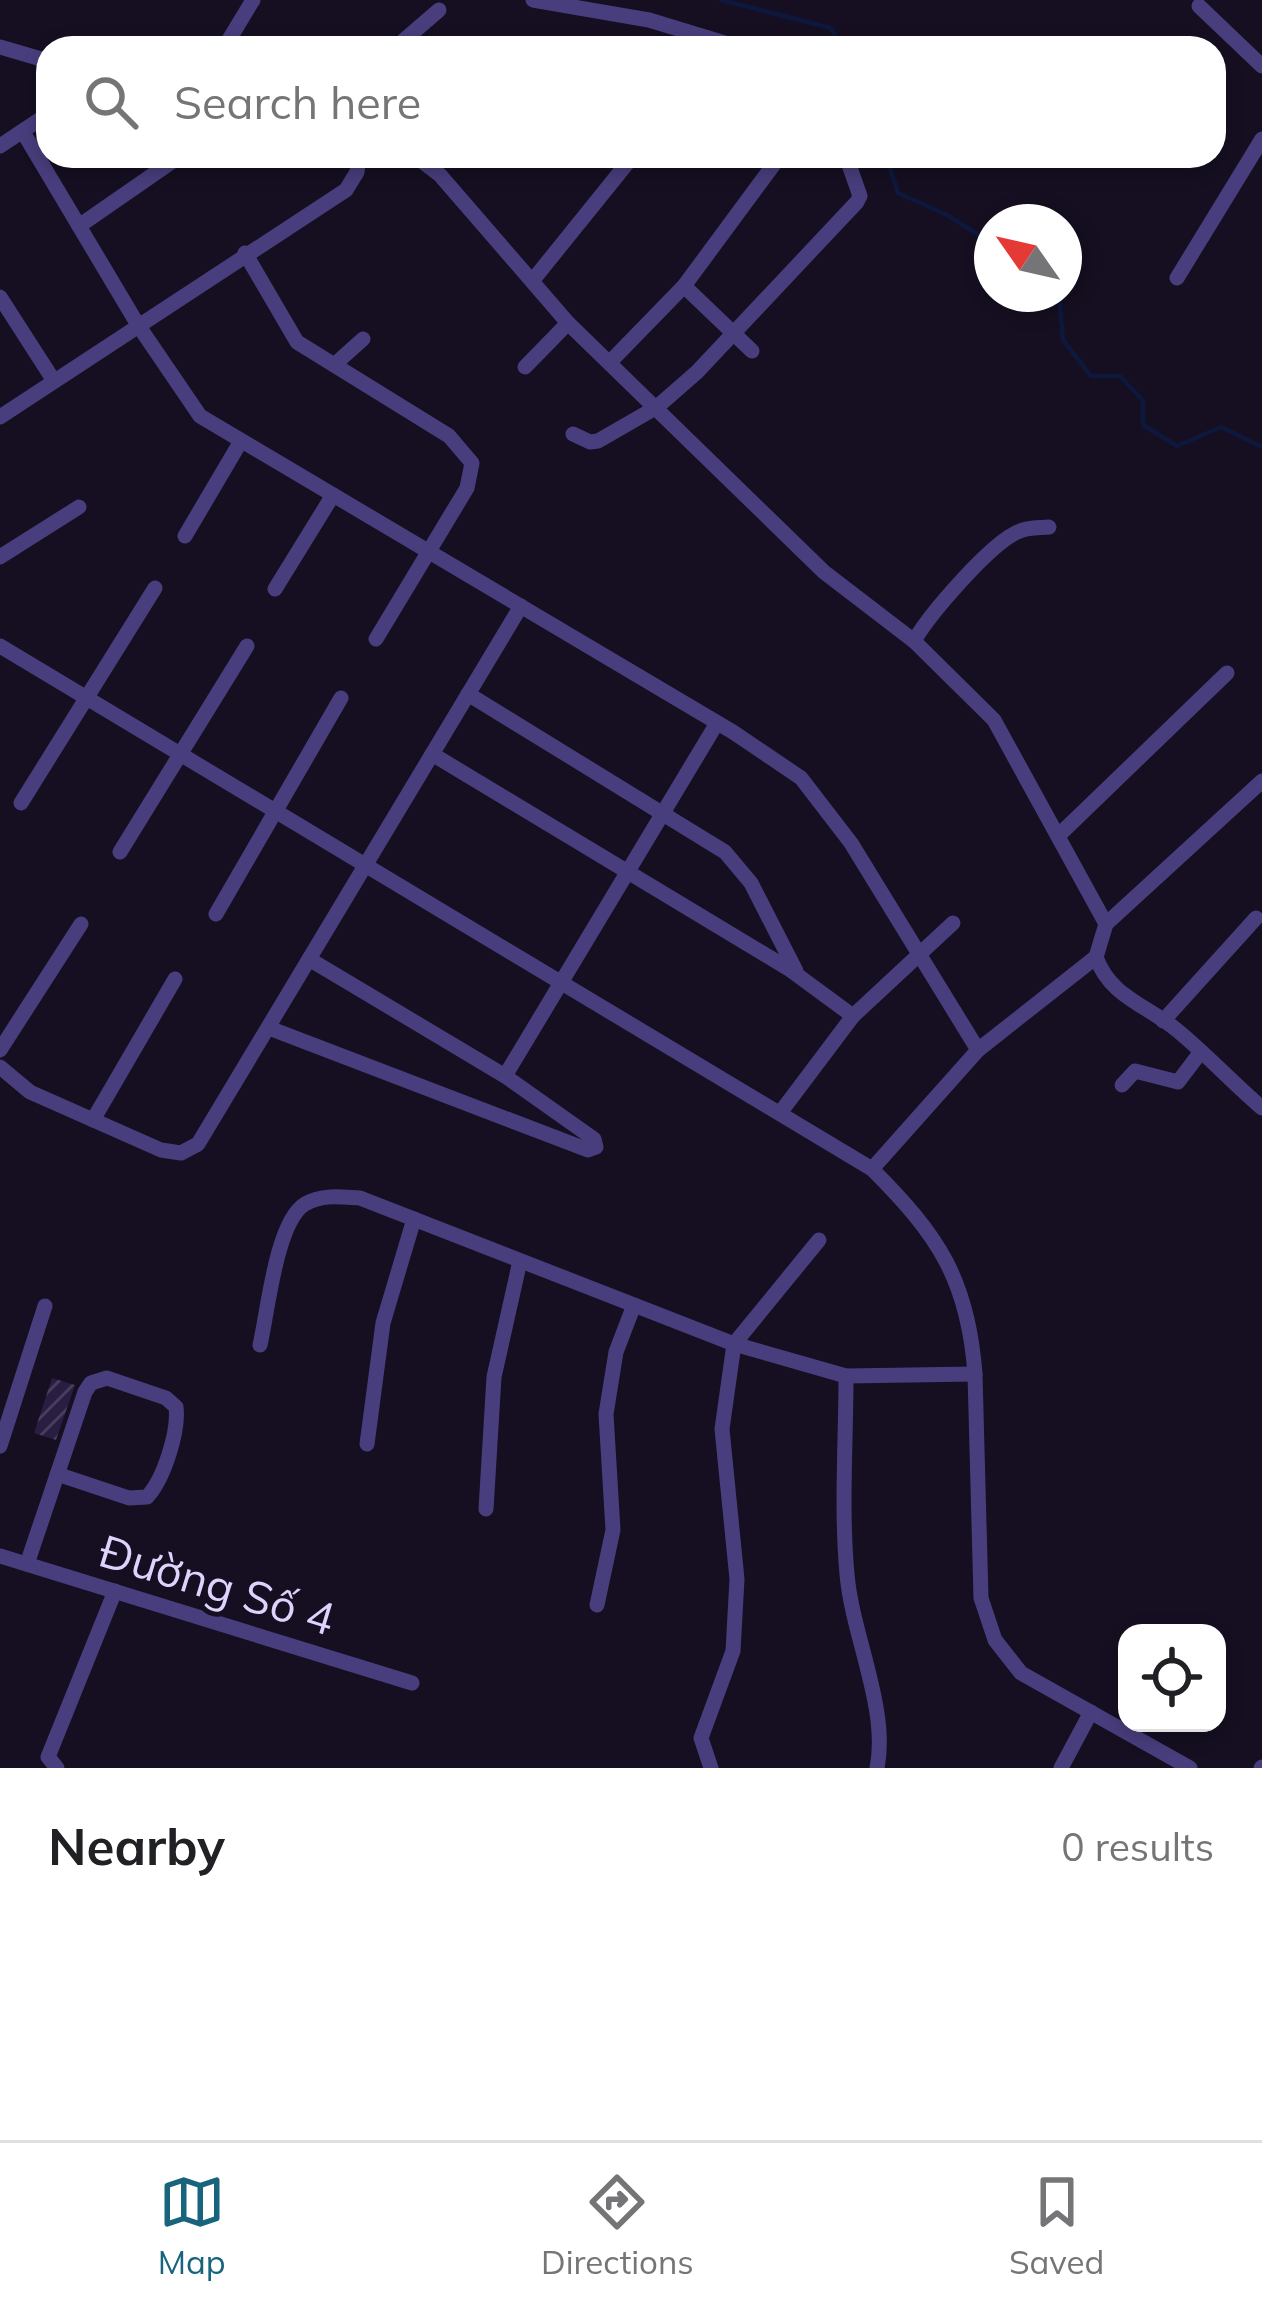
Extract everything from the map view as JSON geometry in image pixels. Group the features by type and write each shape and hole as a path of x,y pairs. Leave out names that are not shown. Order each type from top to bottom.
{"street":[{"path":"229,36 253,0"},
{"path":"533,0 649,20 702,36"},
{"path":"1199,6 1262,66"},
{"path":"409,36 439,10"},
{"path":"0,47 36,58"},
{"path":"0,146 36,123"},
{"path":"23,132 36,154"},
{"path":"1177,278 1255,168 1262,139"},
{"path":"44,168 138,325 200,416 717,723 801,778 851,843 978,1050"},
{"path":"79,226 163,168"},
{"path":"0,417 346,190 356,168"},
{"path":"431,168 568,323 824,572 914,641 994,720 1106,924"},
{"path":"533,280 622,168"},
{"path":"611,361 683,286 771,168"},
{"path":"573,434 598,441 657,407 857,202 860,196 850,168"},
{"path":"245,254 297,342 449,436 472,463 467,488 376,639"},
{"path":"683,286 752,350"},
{"path":"0,297 54,381"},
{"path":"525,367 568,323"},
{"path":"334,365 363,339"},
{"path":"185,536 241,441"},
{"path":"275,589 333,495"},
{"path":"0,557 80,507"},
{"path":"914,641 925,622 1005,540 1021,530 1049,527"},
{"path":"21,803 155,588"},
{"path":"0,1067 30,1093 160,1150 181,1154 198,1144 521,606"},
{"path":"0,646 872,1169 912,1208 959,1282 973,1340 981,1598 995,1640 1021,1673 1190,1768"},
{"path":"120,852 247,646"},
{"path":"1058,836 1227,673"},
{"path":"468,694 725,852 740,867 799,976"},
{"path":"217,914 341,698"},
{"path":"505,1076 717,723"},
{"path":"432,754 799,976 854,1016"},
{"path":"872,1169 978,1050 1096,957 1106,924 1262,781"},
{"path":"1163,1021 1256,918"},
{"path":"780,1113 854,1016 952,923"},
{"path":"0,1050 80,924"},
{"path":"1096,957 1103,977 1115,990 1163,1021 1261,1104"},
{"path":"269,1028 588,1150 596,1148 594,1139 505,1076 310,959"},
{"path":"93,1120 175,979"},
{"path":"1122,1085 1135,1071 1178,1082 1200,1053"},
{"path":"260,1345 286,1225 302,1206 327,1196 360,1198 734,1344 846,1376 975,1374"},
{"path":"368,1444 383,1323 414,1220"},
{"path":"711,1768 701,1738 733,1651 737,1579 722,1429 734,1344 819,1240"},
{"path":"485,1509 494,1377 520,1261"},
{"path":"597,1605 613,1530 606,1414 616,1352 634,1305"},
{"path":"0,1446 45,1306"},
{"path":"846,1376 847,1573 878,1722 877,1768"},
{"path":"27,1564 57,1474 92,1383 112,1379 166,1397 176,1406 177,1421 158,1482 147,1497 129,1498 57,1474"},
{"name":"Đường Số 4","path":"0,1556 412,1683"},
{"path":"57,1768 48,1756 115,1591"},
{"path":"1060,1768 1091,1712"}],"building":[{"path":"52,1378 75,1385 56,1440 34,1433"}],"waterway":[{"path":"721,0 831,28 835,36"},
{"path":"890,168 898,193 974,232"},
{"path":"1061,312 1063,340 1091,376 1120,376 1143,401 1143,425 1177,446 1221,427 1262,447"}]}
